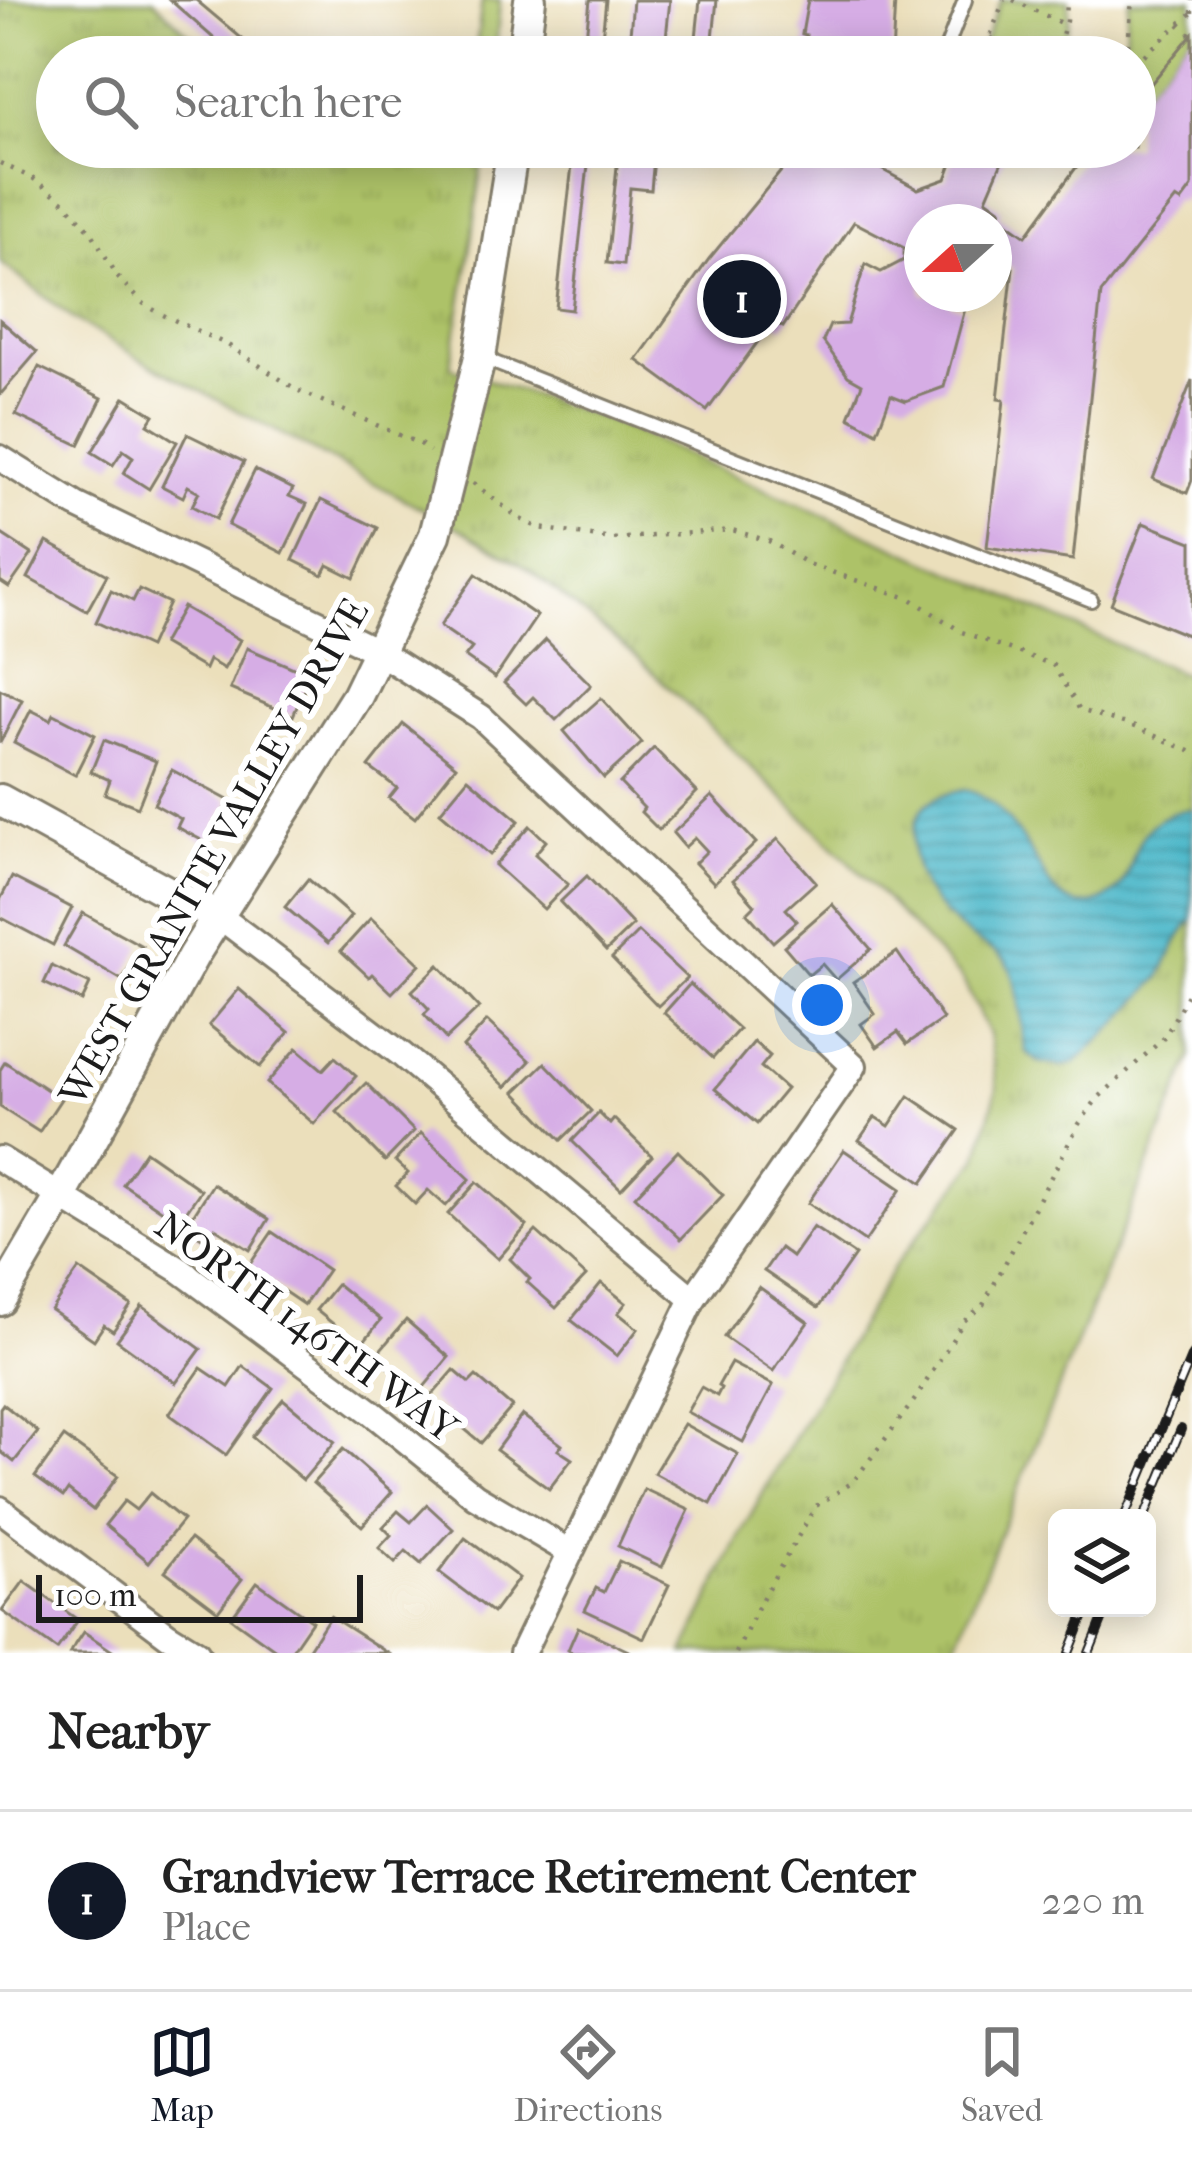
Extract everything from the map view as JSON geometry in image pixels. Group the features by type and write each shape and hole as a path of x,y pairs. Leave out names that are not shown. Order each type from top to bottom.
{"street":[{"path":"526,36 530,0"},
{"name":"WEST GRANITE VALLEY DRIVE","path":"0,1300 193,956 357,696 435,535 480,357 510,168"},
{"path":"0,458 76,505 380,652 481,717 854,1066 693,1299 522,1653"},
{"path":"0,800 219,916 401,1054 693,1299"},
{"name":"NORTH 146TH WAY","path":"0,1159 180,1270 476,1496 570,1552"},
{"path":"0,1509 197,1653"}],"lane":[{"path":"951,36 965,0"},
{"path":"480,357 1091,601"}],"path":[{"path":"990,36 1004,0"},
{"path":"1013,0 1065,25"},
{"path":"1062,36 1067,0"},
{"path":"1129,36 1132,0"},
{"path":"1156,44 1192,13 1192,0"},
{"path":"1179,24 1191,35"},
{"path":"0,163 34,178 66,203 92,233 119,279 142,303 228,345 297,390 422,445 520,519 539,528 612,538 733,530 769,541 808,564 911,599 962,632 1053,665 1080,710 1192,752"},
{"path":"736,1653 816,1506 853,1482 916,1399 964,1321 983,1305 1079,1124 1097,1099 1165,1037 1192,985"}],"green space":[{"path":"0,0 153,0 191,36 36,36 36,168 481,168 450,367 612,422 1192,678 1192,1056 952,1653 684,1653 776,1469 895,1265 978,1159 997,1089 989,1034 963,980 857,869 636,656 530,570 139,358 71,317 0,262"},
{"path":"482,0 500,0 497,36 478,36"},
{"path":"1001,0 1069,0 1065,36 986,36"},
{"path":"1129,0 1192,0 1192,34 1156,78 1156,36 1125,36"}],"water":[{"path":"965,790 999,810 1053,889 1081,904 1099,902 1115,892 1141,839 1154,824 1192,809 1192,919 1160,977 1075,1063 1039,1062 1026,1052 1017,993 1006,961 949,919 921,881 913,851 920,814 937,798"}],"building":[{"path":"170,0 196,0 239,36 211,36"},
{"path":"590,0 606,0 602,36 586,36"},
{"path":"633,0 670,0 666,36 630,36"},
{"path":"700,0 717,0 713,36 696,36"},
{"path":"808,0 895,0 893,36 802,34"},
{"path":"1192,34 1192,187 1181,202 1176,199 1101,293 1073,560 987,547 1004,400 998,399 1008,312 1012,312 1012,226 1026,236 1076,168 1156,168 1156,78"},
{"path":"572,168 588,168 572,310 556,308"},
{"path":"617,168 653,168 651,190 630,188 623,265 607,263"},
{"path":"784,168 881,168 918,189 946,179 950,168 999,168 986,199 993,204 904,204 904,248 854,222 783,327 773,321 707,411 637,360 709,259"},
{"path":"904,260 904,312 964,312 944,387 906,401 891,395 877,432 849,417 862,384 848,376 823,341 830,325 847,324 865,264 881,272"},
{"path":"0,320 37,352 0,395"},
{"path":"39,367 102,398 79,445 16,415"},
{"path":"1192,380 1192,480 1187,493 1153,479"},
{"path":"125,397 154,415 148,424 177,442 149,489 124,473 133,457 123,450 113,465 92,452"},
{"path":"187,434 244,462 216,519 192,506 199,492 188,486 183,497 162,486"},
{"path":"255,470 293,489 289,496 307,504 283,553 228,525"},
{"path":"321,500 378,528 354,578 328,565 323,575 293,560"},
{"path":"1143,523 1192,542 1192,623 1187,635 1111,604"},
{"path":"0,533 32,554 9,587 0,581"},
{"path":"47,542 107,575 87,611 28,578"},
{"path":"476,574 537,616 495,678 465,657 472,648 440,626"},
{"path":"139,589 169,603 149,647 96,622 111,590 133,601"},
{"path":"183,607 240,640 224,669 209,660 205,669 162,644"},
{"path":"546,640 591,685 556,720 533,697 526,704 504,683"},
{"path":"247,648 310,675 293,716 230,689"},
{"path":"0,689 22,700 0,743"},
{"path":"601,698 642,743 604,778 564,731"},
{"path":"31,710 51,720 54,714 95,735 75,775 14,743"},
{"path":"403,724 456,766 415,818 389,798 397,788 369,767"},
{"path":"104,740 156,761 138,807 105,794 110,780 91,772"},
{"path":"654,748 697,792 659,830 620,783"},
{"path":"172,770 230,801 207,843 177,827 181,819 154,804"},
{"path":"468,778 519,821 490,855 440,812"},
{"path":"712,796 756,843 714,883 695,863 707,851 695,838 685,847 673,833"},
{"path":"530,826 546,841 535,854 568,884 544,909 495,865"},
{"path":"778,839 816,882 786,909 797,921 773,942 747,913 755,905 733,880"},
{"path":"587,876 633,925 606,951 560,902"},
{"path":"12,877 72,908 53,945 0,917 0,900"},
{"path":"308,879 351,916 328,943 285,907"},
{"path":"832,904 871,949 836,980 822,964 809,975 784,946"},
{"path":"83,913 142,946 122,980 64,946"},
{"path":"371,918 420,964 392,993 341,951"},
{"path":"638,932 687,978 658,1006 612,958"},
{"path":"897,952 943,1019 907,1044 898,1032 877,1047 861,1024 875,1014 853,982"},
{"path":"439,965 479,1008 446,1039 412,991"},
{"path":"52,966 90,984 82,1001 44,983"},
{"path":"690,984 739,1029 713,1058 664,1013"},
{"path":"239,989 289,1032 260,1067 209,1025"},
{"path":"487,1021 530,1061 506,1087 463,1047"},
{"path":"754,1042 770,1056 761,1067 786,1089 757,1124 715,1089"},
{"path":"297,1048 323,1070 335,1057 356,1076 314,1124 267,1083"},
{"path":"5,1062 61,1099 39,1132 0,1107 0,1070"},
{"path":"545,1063 591,1111 561,1140 515,1092"},
{"path":"366,1083 414,1131 385,1161 337,1112"},
{"path":"909,1096 959,1130 922,1183 859,1140 875,1117 889,1126"},
{"path":"599,1113 610,1124 614,1119 652,1156 621,1189 572,1141"},
{"path":"421,1133 470,1179 446,1206 428,1190 415,1204 396,1186 408,1173 395,1161"},
{"path":"844,1150 901,1189 865,1242 808,1203"},
{"path":"145,1151 201,1190 179,1222 123,1184"},
{"path":"678,1151 723,1195 681,1239 635,1196"},
{"path":"477,1182 527,1226 498,1259 448,1214"},
{"path":"213,1184 269,1219 250,1250 215,1228 207,1241 185,1228"},
{"path":"813,1227 855,1255 818,1308 764,1271 780,1248 792,1257"},
{"path":"536,1231 586,1276 556,1308 510,1259"},
{"path":"272,1232 328,1270 304,1305 248,1267"},
{"path":"79,1269 131,1305 113,1331 104,1325 94,1340 51,1310"},
{"path":"601,1283 626,1303 618,1313 638,1329 617,1356 571,1320"},
{"path":"337,1284 381,1320 360,1346 316,1310"},
{"path":"759,1287 808,1322 773,1371 724,1337"},
{"path":"142,1306 201,1349 176,1383 117,1340"},
{"path":"406,1320 449,1357 419,1393 375,1356"},
{"path":"731,1363 773,1385 743,1442 687,1412 701,1387 717,1396"},
{"path":"243,1366 273,1388 226,1455 169,1414 201,1368 229,1387"},
{"path":"454,1370 469,1383 476,1376 512,1407 481,1443 429,1399"},
{"path":"283,1399 335,1442 303,1480 252,1437"},
{"path":"3,1404 38,1432 14,1462 0,1451"},
{"path":"522,1415 562,1445 558,1450 572,1459 549,1489 496,1450"},
{"path":"684,1424 738,1454 711,1504 654,1473"},
{"path":"64,1437 118,1476 93,1510 68,1490 63,1497 35,1477"},
{"path":"343,1449 392,1492 362,1526 313,1483"},
{"path":"644,1489 689,1510 662,1567 618,1546"},
{"path":"150,1493 183,1520 149,1562 105,1525 124,1501 136,1510"},
{"path":"427,1505 453,1529 421,1564 406,1551 395,1563 379,1548 391,1535 383,1527 398,1511 411,1522"},
{"path":"465,1538 519,1578 493,1613 439,1572"},
{"path":"190,1539 242,1579 218,1611 165,1571"},
{"path":"619,1561 669,1585 644,1638 585,1610 596,1588 604,1592"},
{"path":"24,1581 78,1620 57,1650 2,1611"},
{"path":"257,1582 312,1621 290,1653 280,1653 231,1618"},
{"path":"330,1616 388,1653 306,1653"},
{"path":"578,1627 633,1653 573,1653 568,1650"},
{"path":"84,1632 115,1653 70,1653"}],"railway":[{"path":"1128,1509 1192,1355"},
{"path":"1148,1509 1181,1429"},
{"path":"1069,1653 1083,1617"},
{"path":"1089,1653 1103,1617"}],"place":[{"name":"Grandview Terrace Retirement Center","path":"742,299"}]}
